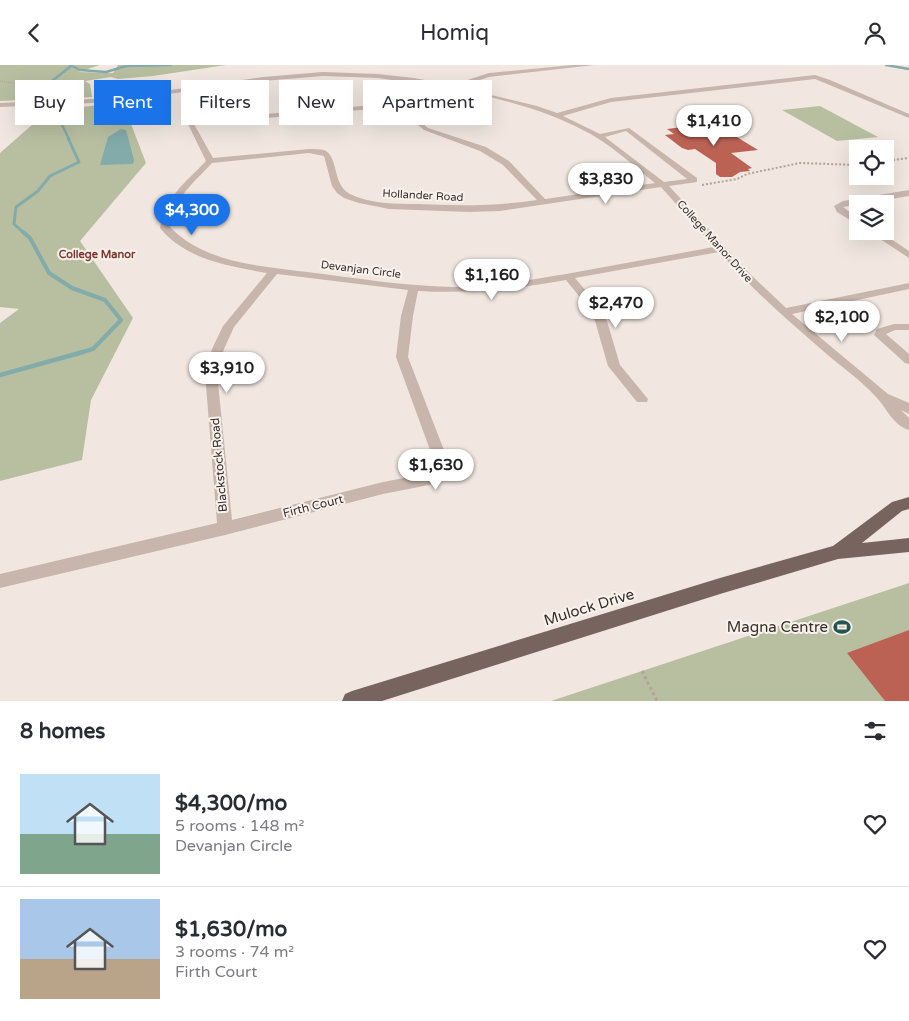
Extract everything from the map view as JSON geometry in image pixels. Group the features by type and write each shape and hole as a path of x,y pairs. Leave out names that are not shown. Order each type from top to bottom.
{"main road":[{"name":"Mulock Drive","path":"838,552 897,506 909,503"},
{"name":"Mulock Drive","path":"352,701 711,589 838,552 909,545"}],"street":[{"path":"474,80 489,75 591,65"},
{"name":"College Manor Drive","path":"256,80 323,74 378,75 409,80"},
{"path":"558,115 611,100 815,77 909,116"},
{"name":"College Manor Drive","path":"84,101 114,100 181,91"},
{"name":"College Manor Drive","path":"492,96 558,115 599,136 663,185 720,249 784,312 882,395 909,409"},
{"name":"College Manor Drive","path":"2,106 15,105"},
{"path":"269,116 363,108"},
{"path":"192,125 210,161"},
{"path":"421,125 426,129 483,149 506,163 544,203"},
{"name":"Hollander Road","path":"210,161 309,151 322,152 327,155 336,185 340,191 347,196 362,201 389,206 469,209 500,208 694,180 627,129 599,136"},
{"name":"Devanjan Circle","path":"210,161 172,202 167,213 165,228 178,241 200,255 274,271 414,288 482,289 720,249"},
{"path":"894,196 909,193"},
{"path":"849,203 838,207 849,216"},
{"path":"886,240 909,255"},
{"name":"Blackstock Road","path":"225,528 211,373 218,349 229,326 274,271"},
{"path":"568,276 588,300 601,321 614,366 642,399"},
{"path":"784,312 909,286"},
{"name":"Firth Court","path":"0,581 225,528 383,488 429,479 437,471 440,458 402,357 407,315 414,288"},
{"path":"909,327 885,329 881,331 880,335 909,360"},
{"name":"College Manor Drive","path":"882,395 897,415 909,425"}],"path":[{"path":"0,81 15,81"},
{"path":"894,160 909,157"},
{"path":"699,185 736,179 747,174 800,163 849,165"},
{"path":"642,671 657,701"}],"green space":[{"path":"0,65 100,65 78,72 113,73 118,65 226,65 153,76 118,79 111,77 85,81 90,84 92,97 84,97 84,80 15,80 15,100 0,101"},
{"path":"94,106 94,125 131,125 146,163 80,241 133,318 91,400 82,460 0,481 0,323 19,309 0,307 0,153 32,125 84,125 84,107"},
{"path":"820,106 878,137 837,141 782,110"},
{"name":"Magna Centre","path":"909,583 909,701 551,701"}],"water":[{"path":"121,129 126,130 134,160 133,164 100,165 108,137"}],"building":[{"path":"714,123 758,150 731,153 752,168 748,169 750,171 740,172 732,177 720,177 716,174 716,163 695,149 688,150 682,148 665,135 674,134 667,129"},
{"name":"Magna Centre","path":"909,630 909,701 885,701 847,653"}],"waterway":[{"path":"70,65 80,70 106,72 126,66 171,65"},
{"path":"886,65 909,69"},
{"path":"53,80 71,66"},
{"path":"62,125 69,139"},
{"path":"24,233 14,224 16,207 38,191 50,176 79,162 68,138"},
{"path":"23,232 30,238 49,273 72,288 105,300 121,320 93,349 79,353"},
{"path":"0,375 83,352"}],"place":[{"name":"Magna Centre","path":"842,627"}],"district":[{"name":"College Manor","path":"97,254"}]}
